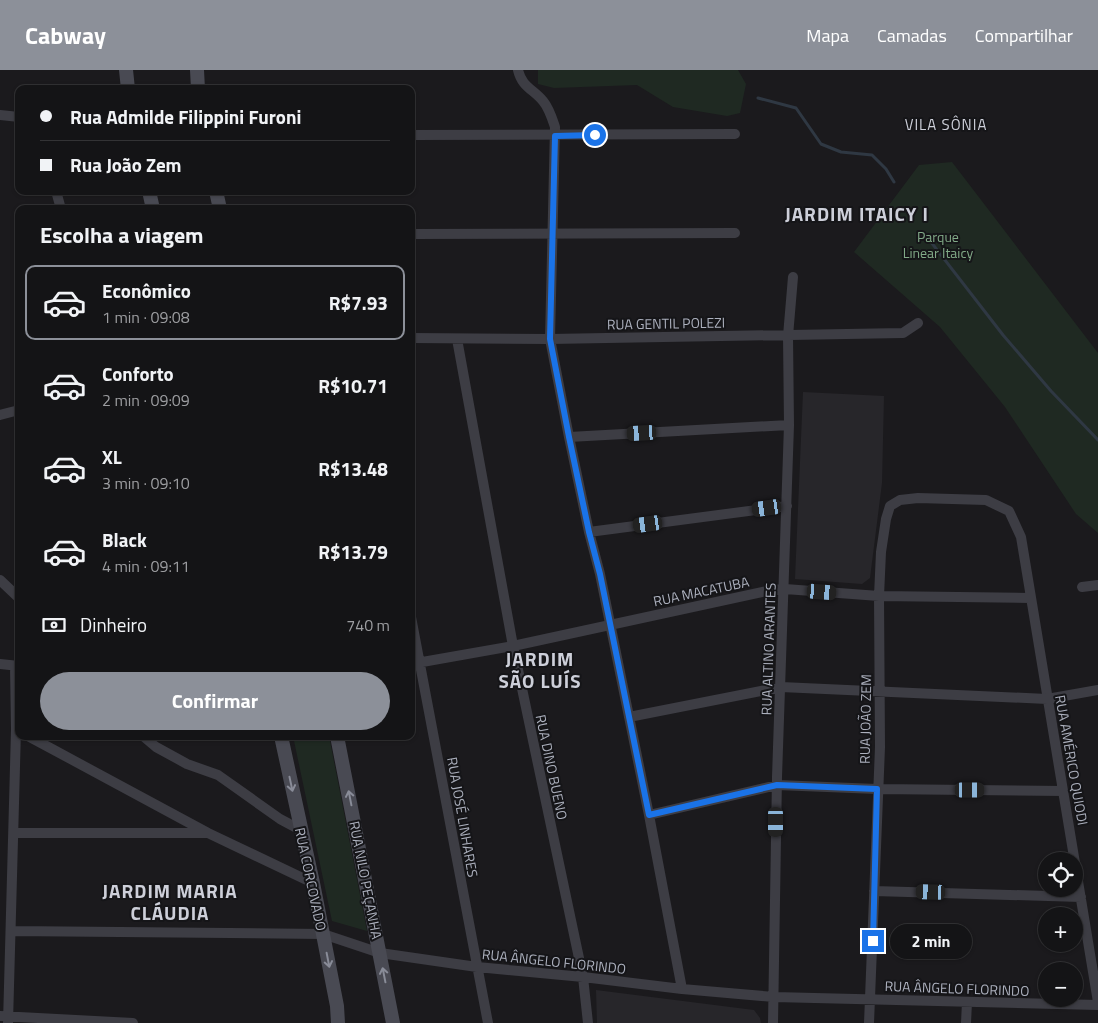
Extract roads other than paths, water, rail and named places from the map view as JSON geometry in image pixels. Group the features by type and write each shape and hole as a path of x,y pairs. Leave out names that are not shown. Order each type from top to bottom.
{"street":[{"path":"126,70 128,85"},
{"path":"197,70 198,85"},
{"path":"518,70 520,78 527,88 545,103 555,127 550,339 649,815 682,989"},
{"path":"0,114 15,116"},
{"path":"415,135 734,134"},
{"path":"415,234 552,232 735,233"},
{"name":"RUA ALTINO ARANTES","path":"773,1023 777,785 789,425 788,336 793,277"},
{"name":"RUA GENTIL POLEZI","path":"415,338 550,339 903,333 918,323"},
{"name":"RUA DINO BUENO","path":"457,339 512,646 583,977 588,1023"},
{"path":"0,414 15,411"},
{"path":"569,437 789,425"},
{"name":"RUA JOÃO ZEM","path":"869,1023 880,747 879,596 881,552 886,519 890,506 900,500 918,498 986,500 1009,511 1015,523"},
{"path":"589,532 787,506"},
{"name":"RUA AMÉRICO QUIODI","path":"1015,523 1021,538 1073,852"},
{"path":"0,580 15,594"},
{"path":"1082,586 1098,584"},
{"name":"RUA MACATUBA","path":"416,663 512,646 772,590 879,596 1030,598"},
{"name":"RUA JOSÉ LINHARES","path":"416,663 488,1023"},
{"path":"0,664 15,666"},
{"path":"628,717 780,687 1047,700 1098,690"},
{"path":"18,740 11,931 5,1018 133,1023"},
{"path":"35,740 208,833 313,883"},
{"path":"147,740 156,748 186,764 218,775 280,819 300,828"},
{"name":"RUA CORCOVADO","path":"282,740 313,883 338,1023"},
{"name":"RUA NILO PEÇANHA","path":"338,740 393,1023"},
{"path":"649,815 777,785 877,789 1063,791"},
{"path":"14,833 208,833"},
{"path":"874,891 1038,895"},
{"name":"RUA AMÉRICO QUIODI","path":"1081,897 1095,965 1098,1004"},
{"name":"RUA ÂNGELO FLORINDO","path":"11,931 323,934 380,953 477,967 682,989 774,997 1098,1004"},
{"path":"966,1002 966,1023"}],"waterway":[{"path":"758,98 796,108 821,144 841,152 872,155 886,169 894,182"},
{"path":"924,233 1003,335 1051,391 1098,440"}],"district":[{"name":"VILA SÔNIA","path":"946,124"},
{"name":"JARDIM ITAICY I","path":"857,213"},
{"name":"JARDIM SÃO LUÍS","path":"540,669"},
{"name":"JARDIM MARIA CLÁUDIA","path":"170,901"}],"park label":[{"name":"Parque Linear Itaicy","path":"938,244"}]}
